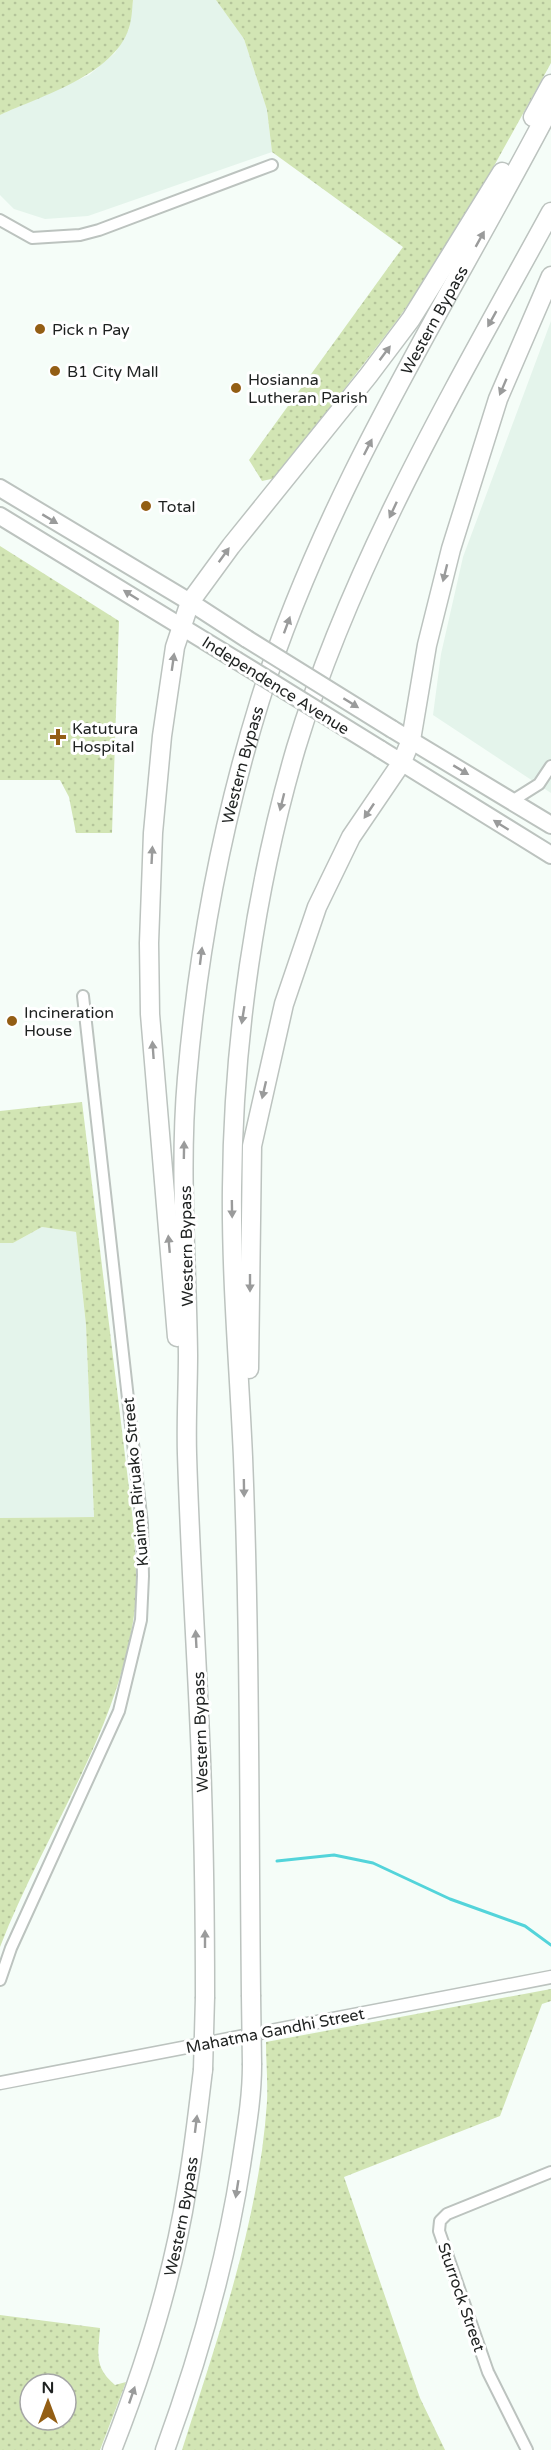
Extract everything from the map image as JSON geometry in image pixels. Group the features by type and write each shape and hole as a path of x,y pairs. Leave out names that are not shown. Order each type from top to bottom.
{"highway":[{"path":"187,1449 150,1014 149,943 153,833 162,736 175,647 190,602 231,546 346,404 411,319 489,196 551,84"},
{"name":"Western Bypass","path":"112,2450 147,2354 170,2272 187,2189 203,2070 205,1997 202,1794 187,1449 188,1357 184,1150 187,1081 204,933 220,847 260,700 291,613 321,541 417,353 551,106"},
{"path":"165,2450 203,2337 226,2245 235,2202 252,2089 243,1457 232,1246 232,1184 241,1025 264,880 297,746 350,602 449,398 551,212"},
{"path":"243,1457 249,1426 252,1146 284,1005 317,907 351,837 402,762 411,740 427,645 450,549 498,399 551,276"}],"main road":[{"name":"Independence Avenue","path":"0,488 190,602 392,729 551,825"},
{"name":"Independence Avenue","path":"0,516 551,855"}],"street":[{"path":"0,220 32,238 80,235 99,230 272,165"},
{"path":"539,784 551,766"},
{"path":"512,801 539,784 551,782"},
{"name":"Kuaima Riruako Street","path":"0,1980 11,1948 119,1711 141,1620 142,1524 83,996"},
{"name":"Mahatma Gandhi Street","path":"0,2083 551,1977"},
{"name":"Sturrock Street","path":"527,2450 488,2372 439,2231 440,2221 447,2214 551,2172"}],"shaded area":[{"path":"133,0 216,0 244,39 267,110 272,152 88,216 45,219 14,209 0,195 0,115 89,75 115,53 129,29"},
{"path":"551,321 551,793 433,715 441,654 463,557"},
{"path":"42,1227 76,1232 86,1325 94,1517 0,1518 0,1243 13,1243"}],"green space":[{"path":"0,0 133,0 129,28 121,44 108,59 55,92 0,115"},
{"path":"216,0 551,0 551,63 440,259 398,319 276,478 262,481 249,460 403,247 272,152 267,110 244,39"},
{"name":"Katutura Hospital","path":"0,546 119,621 112,833 76,833 69,797 60,780 0,780"},
{"path":"82,1102 133,1521 136,1572 135,1610 124,1665 94,1748 0,1947 0,1518 94,1517 86,1325 76,1232 42,1227 13,1243 0,1243 0,1111"},
{"path":"551,1989 551,2001 542,2004 500,2116 344,2177 420,2398 445,2450 182,2450 223,2322 246,2235 263,2146 267,2102 266,2042"},
{"path":"0,2315 100,2328 98,2353 100,2366 115,2385 126,2382 100,2450 0,2450"}],"waterway":[{"path":"277,1861 334,1855 373,1863 450,1899 525,1926 551,1945"}],"place":[{"name":"Pick n Pay","path":"40,329"},
{"name":"B1 City Mall","path":"55,371"},
{"name":"Hosianna Lutheran Parish","path":"236,388"},
{"name":"Total","path":"146,506"},
{"name":"Katutura Hospital","path":"58,737"},
{"name":"Incineration House","path":"12,1021"}]}
